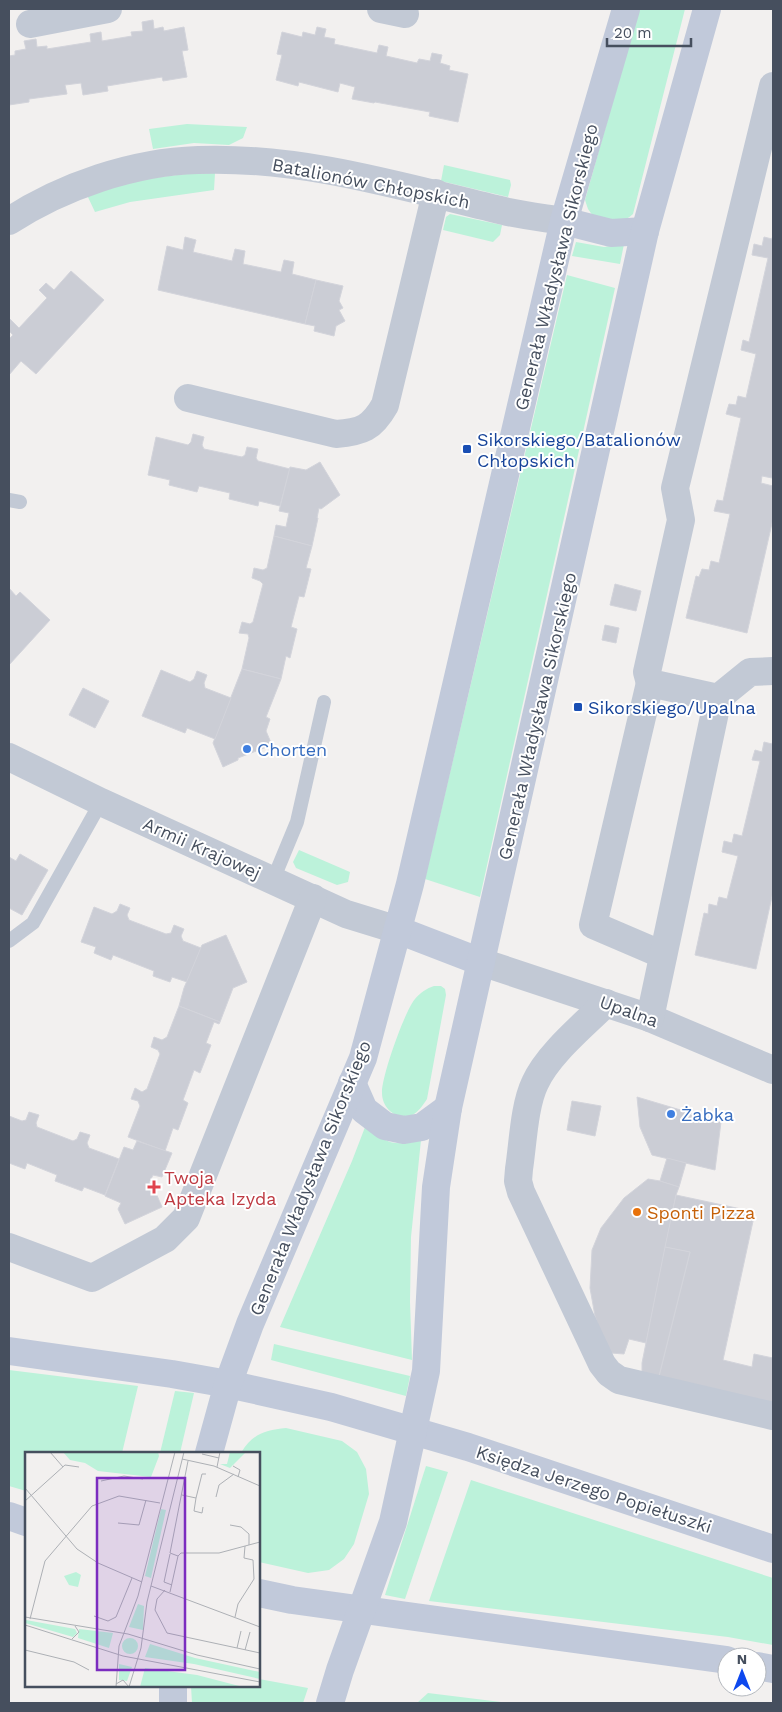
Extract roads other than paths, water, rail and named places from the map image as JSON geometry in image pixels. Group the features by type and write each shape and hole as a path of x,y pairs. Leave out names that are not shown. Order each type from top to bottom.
{"main road":[{"name":"Generała Władysława Sikorskiego","path":"209,1452 228,1384 250,1324 363,1058 410,884 564,221 626,9"},
{"name":"Generała Władysława Sikorskiego","path":"330,1703 393,1522 414,1430 426,1371 436,1187 448,1108 645,231 707,9"},
{"path":"564,221 611,233 645,231"},
{"path":"398,930 481,962"},
{"path":"352,1083 364,1110 385,1126 404,1130 422,1127 448,1108"},
{"path":"9,1351 153,1371 228,1384"},
{"name":"Księdza Jerzego Popiełuszki","path":"228,1384 331,1407 414,1430 773,1549"},
{"path":"9,1516 25,1522"},
{"path":"260,1593 292,1600 717,1659"},
{"path":"173,1687 173,1703"}],"street":[{"path":"30,24 108,9"},
{"path":"663,955 593,925 650,683 647,672 681,520 676,488 766,154 773,86"},
{"name":"Batalionów Chłopskich","path":"9,221 32,206 80,185 142,166 197,160 257,160 324,169 436,193 510,212 564,221"},
{"path":"188,398 336,434 352,433 366,427 377,419 384,405 436,193"},
{"path":"650,1018 718,698 750,672 773,671"},
{"path":"650,683 718,698"},
{"name":"Armii Krajowej","path":"9,757 101,802 346,914 398,930"},
{"path":"9,1246 92,1278 165,1239 186,1218 313,898"},
{"name":"Upalna","path":"481,962 650,1018 773,1070"},
{"path":"606,1003 554,1054 535,1082 530,1097 519,1170 518,1181 521,1192 602,1364 609,1373 619,1380 773,1416"}],"lane":[{"path":"273,880 297,822 324,702"},
{"path":"9,941 34,923 101,802"}],"place":[{"name":"Sikorskiego/Batalionów Chłopskich","path":"467,449"},
{"name":"Sikorskiego/Upalna","path":"578,707"},
{"name":"Chorten","path":"247,749"},
{"name":"Żabka","path":"671,1114"},
{"name":"Twoja Apteka Izyda","path":"154,1187"},
{"name":"Sponti Pizza","path":"637,1212"}]}
